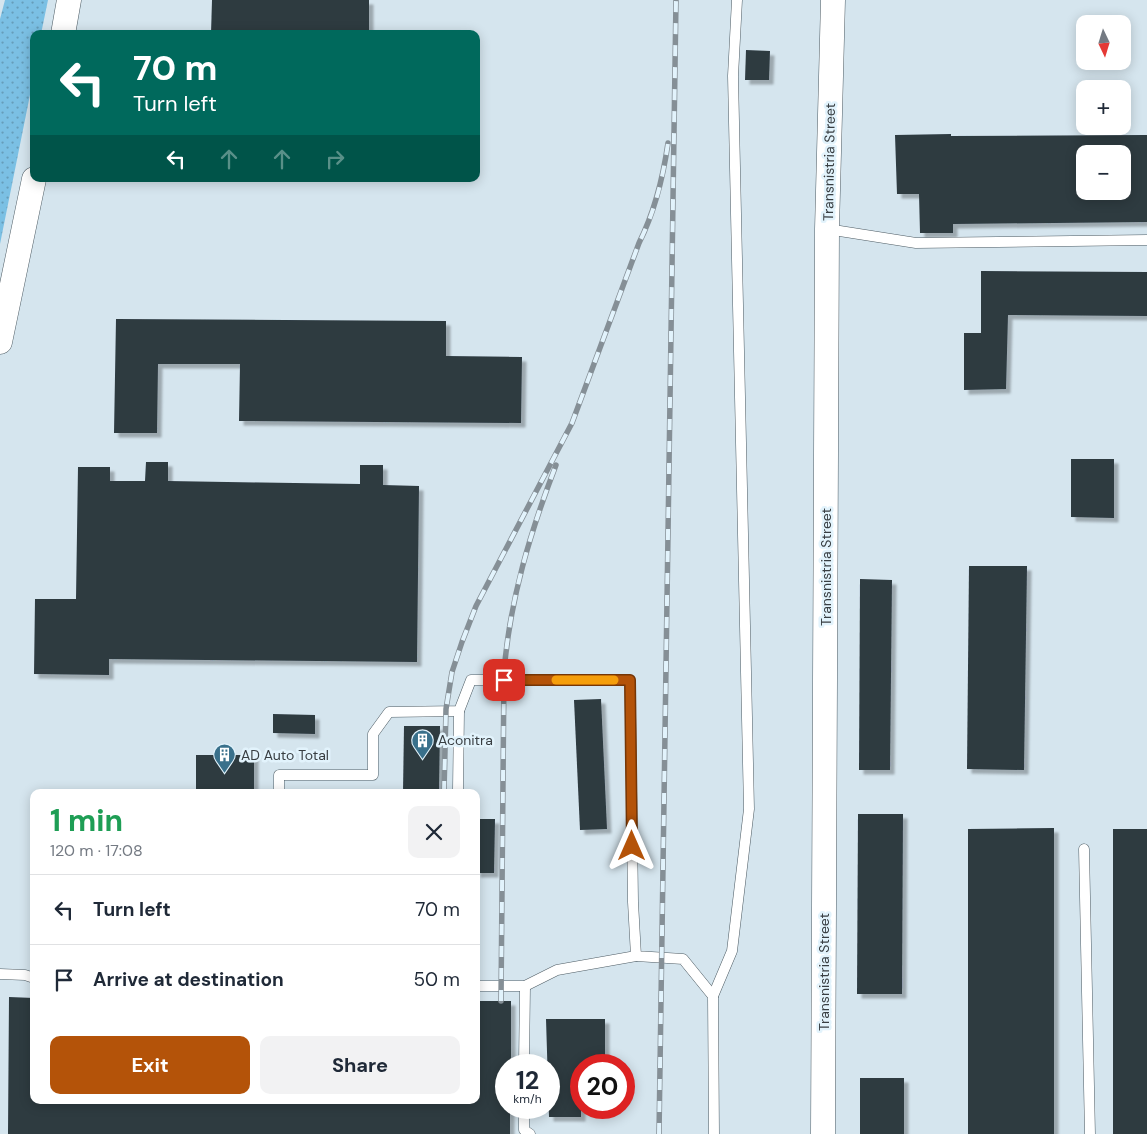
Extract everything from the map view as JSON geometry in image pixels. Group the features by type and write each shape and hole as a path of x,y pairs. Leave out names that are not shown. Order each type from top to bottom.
{"street":[{"path":"63,30 69,0"},
{"name":"Transnistria Street","path":"823,1134 827,228 833,0"},
{"path":"0,342 33,182"}],"lane":[{"path":"714,1134 713,996 732,951 749,809 733,86 737,0"},
{"path":"827,228 916,243 1147,240"},
{"path":"458,789 459,711 471,680 630,680 633,902 636,956"},
{"path":"279,789 279,775 373,775 373,734 390,712 459,711"},
{"path":"1084,849 1090,1134"},
{"path":"480,986 525,986 557,970 636,956 683,959 713,996"},
{"path":"0,974 25,974 30,976"},
{"path":"524,1054 525,986"},
{"path":"524,1119 524,1130 530,1134"}],"shaded area":[{"path":"5,0 48,0 42,30 30,30 30,95 0,244 0,19"}],"building":[{"path":"212,0 369,0 369,30 211,30"},
{"path":"746,50 770,51 769,80 745,80"},
{"path":"895,135 1147,135 1147,222 953,224 953,233 920,233 919,194 897,194"},
{"path":"981,271 1147,272 1147,316 1008,315 1006,389 964,390 964,333 981,333"},
{"path":"116,319 446,321 446,356 522,357 521,423 239,421 240,364 158,364 157,433 114,433"},
{"path":"1071,459 1114,459 1114,518 1071,517"},
{"path":"146,462 168,462 168,481 360,484 360,465 383,465 383,485 419,486 417,662 109,659 109,675 34,674 35,599 76,599 78,467 110,467 110,481 145,481"},
{"path":"969,566 1027,566 1024,770 967,769"},
{"path":"860,579 892,580 890,770 859,770"},
{"path":"601,699 607,829 580,830 574,700"},
{"path":"273,714 315,715 315,734 273,733"},
{"name":"Aconitra","path":"404,726 440,726 439,789 403,789"},
{"name":"AD Auto Total","path":"196,755 254,755 254,789 196,789"},
{"path":"858,814 903,814 902,994 857,994"},
{"path":"480,819 495,819 494,873 480,873"},
{"path":"1054,828 1054,1134 968,1134 968,829"},
{"path":"1113,829 1147,829 1147,1134 1113,1134"},
{"path":"9,997 30,998 30,1104 480,1104 480,1001 511,1001 511,1054 495,1054 495,1119 510,1119 510,1134 8,1134"},
{"path":"546,1019 605,1019 605,1054 570,1054 570,1117 560,1117 560,1054 547,1054"},
{"path":"860,1078 904,1078 904,1134 860,1134"}],"railway":[{"path":"659,1134 676,0"},
{"path":"444,789 446,709 452,672 462,642 476,606 572,423 654,207 664,169 668,143"},
{"path":"501,1001 504,672 511,618 522,567 556,465"}],"slow traffic":[{"path":"556,680 614,680"}],"place":[{"name":"Aconitra","path":"422,759"},
{"name":"AD Auto Total","path":"225,774"}],"route":[{"path":"504,680 630,680 632,846"}]}
